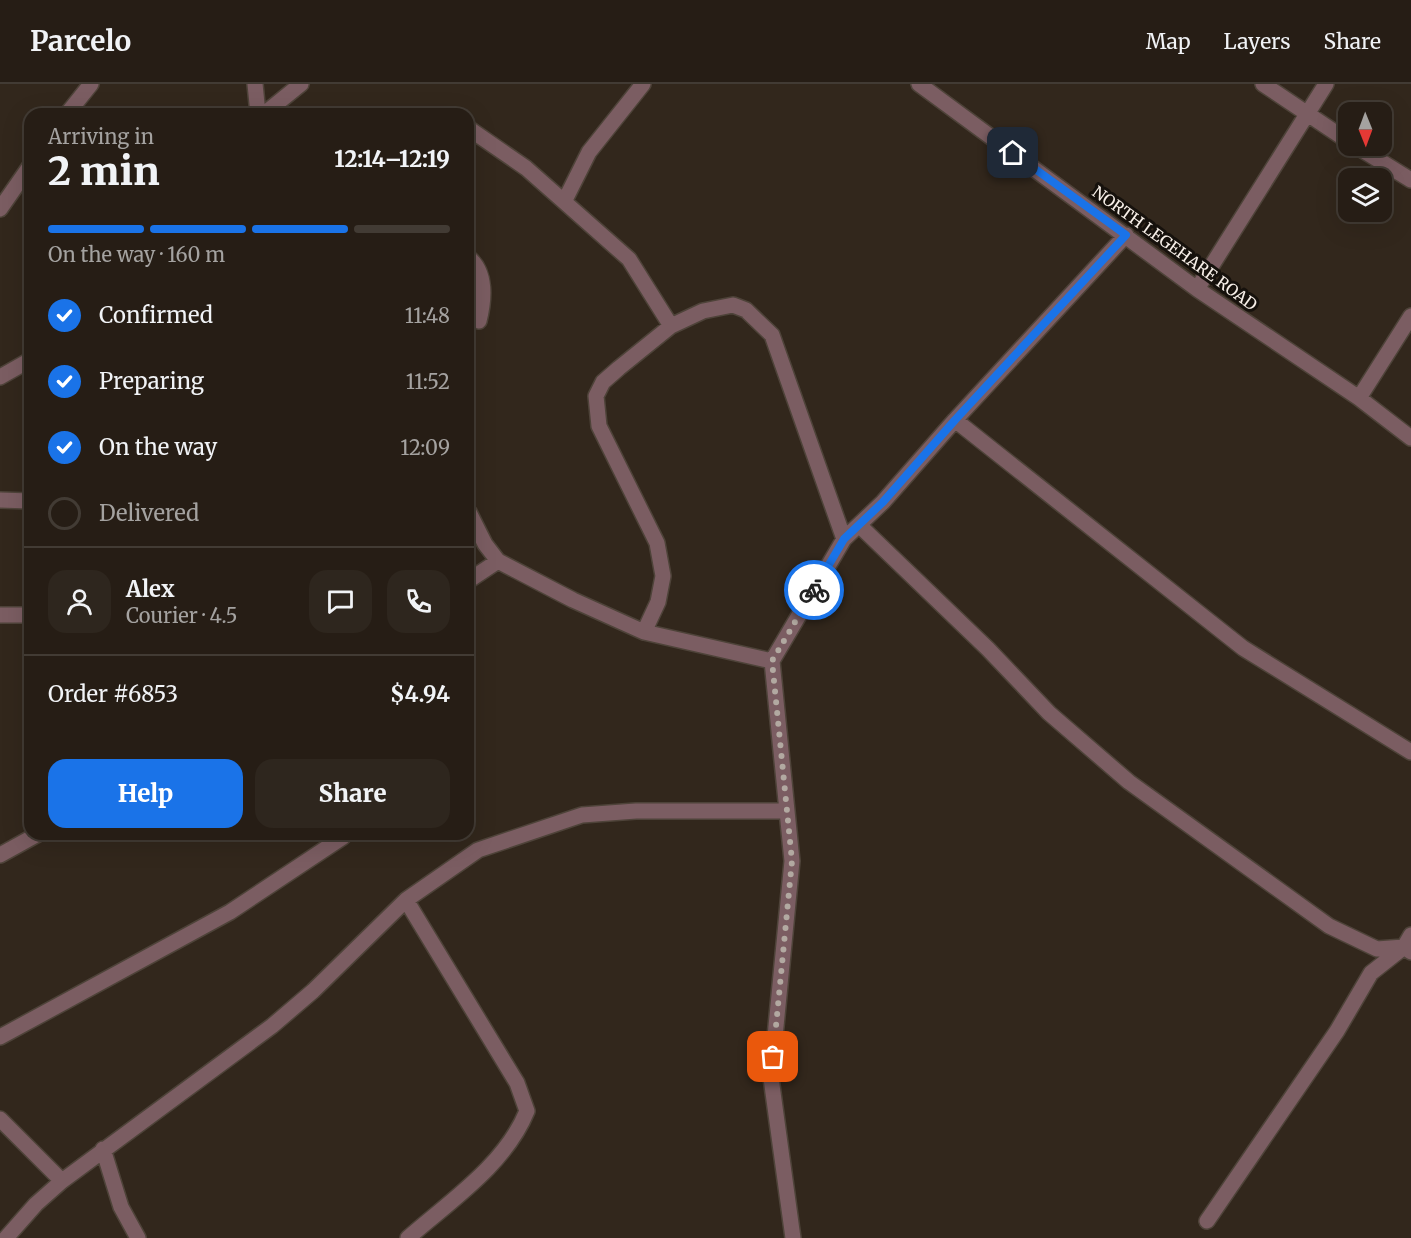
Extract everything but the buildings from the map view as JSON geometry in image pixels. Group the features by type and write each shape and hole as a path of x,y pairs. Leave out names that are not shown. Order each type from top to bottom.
{"street":[{"path":"73,108 91,84"},
{"path":"255,84 257,108"},
{"path":"271,108 301,84"},
{"path":"565,200 589,152 643,84"},
{"name":"NORTH LEGEHARE ROAD","path":"920,84 1197,289 1359,398 1411,438"},
{"path":"1263,84 1338,135"},
{"path":"1197,289 1326,84"},
{"path":"474,131 526,168 565,200 629,259 671,326"},
{"path":"1372,156 1411,180"},
{"path":"0,209 24,175"},
{"path":"793,1238 771,1078 792,861 772,661 844,539 883,502 955,420 1126,235"},
{"path":"474,264 483,284 484,301 479,321"},
{"path":"644,632 658,602 663,576 657,543 600,426 596,396 603,382 671,326 703,311 733,305 746,310 772,335 844,539"},
{"path":"1359,398 1411,316"},
{"path":"0,377 24,363"},
{"path":"955,420 1243,648 1411,752"},
{"path":"0,500 24,501"},
{"path":"474,522 485,544 498,561 573,600 644,632 772,661"},
{"path":"860,525 988,649 1049,713 1129,782 1329,926 1377,949 1409,945"},
{"path":"474,577 498,561"},
{"path":"0,615 24,615"},
{"path":"6,1238 36,1204 62,1181 272,1026 313,991 406,900 478,850 582,815 636,811 787,811"},
{"path":"0,855 27,840"},
{"path":"0,1037 230,912 338,840"},
{"path":"406,900 517,1083 527,1111 519,1130 484,1171 408,1238"},
{"path":"1207,1221 1337,1031 1371,973 1409,945"},
{"path":"0,1119 62,1181"},
{"path":"103,1149 121,1207 138,1238"}],"way so far":[{"path":"773,1057 792,861 772,661 814,590"}],"route":[{"path":"814,590 844,539 883,502 955,420 1126,235 1013,153"}]}
